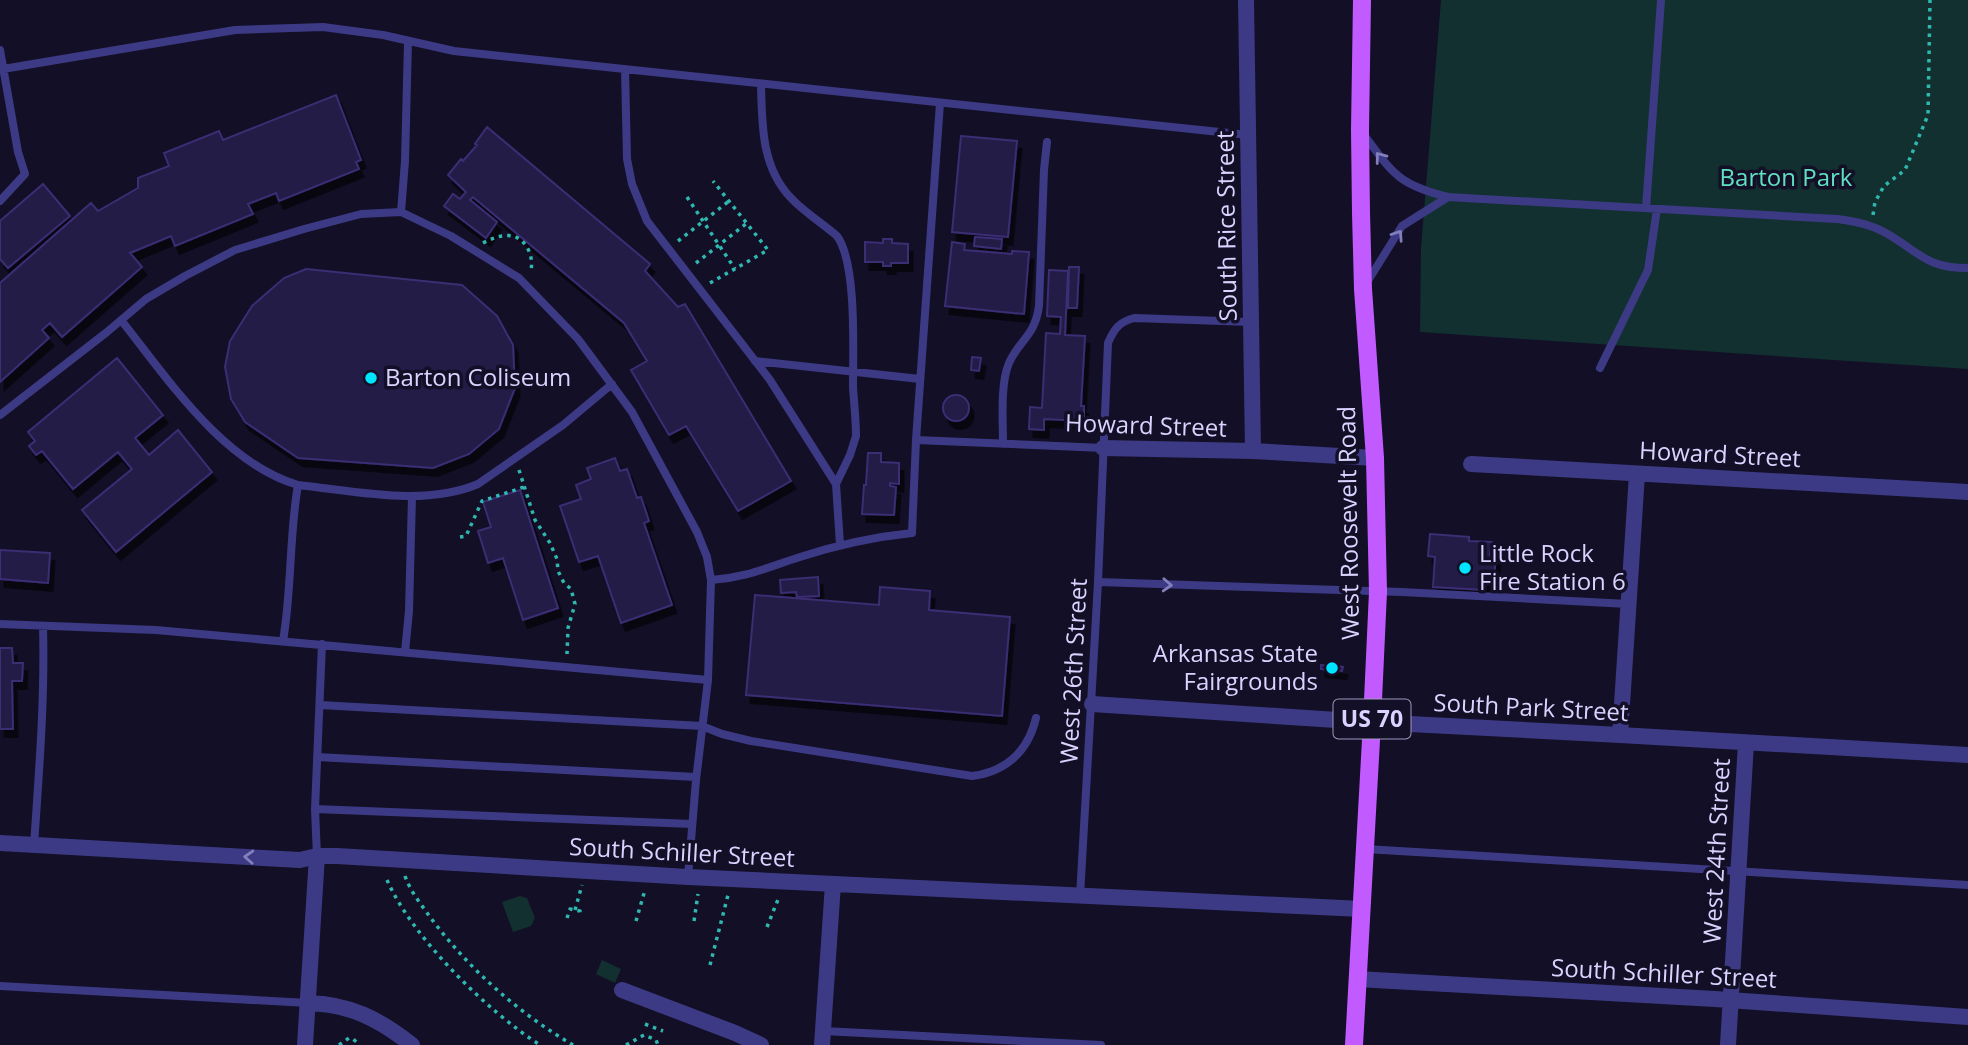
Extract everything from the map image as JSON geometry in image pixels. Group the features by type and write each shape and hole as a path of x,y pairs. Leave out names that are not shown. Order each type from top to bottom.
{"main road":[{"name":"West Roosevelt Road","path":"1354,1045 1378,592 1375,458 1363,289 1360,130 1362,0"}],"street":[{"name":"South Rice Street","path":"1246,0 1253,451"},
{"name":"Howard Street","path":"1103,448 1253,451 1375,458"},
{"name":"Howard Street","path":"1471,464 1968,492"},
{"path":"1620,734 1637,474"},
{"name":"South Park Street","path":"1092,704 1968,755"},
{"name":"West 24th Street","path":"1728,1045 1746,743"},
{"name":"South Schiller Street","path":"0,843 300,860 317,856 786,882 1362,909"},
{"path":"305,1045 317,856"},
{"path":"822,1038 833,884"},
{"name":"South Schiller Street","path":"1357,979 1731,1000 1968,1017"},
{"path":"622,990 735,1032 761,1045"},
{"path":"308,1003 329,1004 361,1013 381,1023 412,1045"}],"lane":[{"path":"1646,208 1661,0"},
{"path":"3,69 235,30 323,27 454,51 1248,135"},
{"path":"401,212 408,41"},
{"path":"0,50 18,152 25,174 0,201"},
{"path":"625,69 626,159 632,184 648,222 770,380 836,484 840,545"},
{"path":"761,84 763,135 775,175 791,198 836,236 845,252 851,290 856,436 836,484"},
{"path":"711,580 743,576 877,536 912,533 940,103"},
{"path":"1360,130 1390,170 1403,181 1448,197 1837,219 1885,232 1928,261 1944,267 1968,268"},
{"path":"1003,444 1007,367 1037,321 1040,306 1047,142"},
{"path":"1363,289 1402,226 1448,197"},
{"path":"1600,368 1648,270 1657,209"},
{"path":"0,415 146,299 235,250 304,229 361,214 401,212 452,236 519,278 578,339 632,412 697,532 707,558 711,580 708,680 692,824 693,877"},
{"name":"West 26th Street","path":"1080,896 1092,704 1108,343 1117,326 1134,318 1251,321"},
{"path":"121,320 193,409 219,436 265,471 298,485 412,496 466,489 478,484 563,425 612,384"},
{"path":"755,361 920,379"},
{"name":"Howard Street","path":"916,440 1103,448"},
{"path":"284,641 298,485"},
{"path":"405,652 412,496"},
{"path":"1098,582 1629,604"},
{"path":"0,624 156,630 708,680"},
{"path":"34,845 41,744 43,626"},
{"path":"317,856 315,809 322,644"},
{"path":"320,705 702,726 751,741 972,776 995,771 1013,759 1029,738 1036,718"},
{"path":"317,757 696,777"},
{"path":"315,809 692,824"},
{"path":"1365,849 1968,885"},
{"path":"0,986 308,1003"},
{"path":"822,1038 1101,1045"}],"path":[{"path":"1870,226 1875,202 1884,186 1905,170 1928,115 1930,0"},
{"path":"700,289 768,250 713,181"},
{"path":"687,197 735,269"},
{"path":"668,249 729,201"},
{"path":"686,271 747,223"},
{"path":"472,250 495,237 516,236 523,240 533,264 527,287"},
{"path":"514,458 535,520 550,543 557,559 558,571 573,596 575,604 568,628 567,667"},
{"path":"460,537 466,536 482,501 524,486"},
{"path":"400,861 416,898 449,942 492,987 543,1027 573,1045"},
{"path":"636,921 648,874"},
{"path":"693,877 694,921"},
{"path":"710,965 733,879"},
{"path":"387,880 394,898 448,966 496,1013 540,1045"},
{"path":"767,927 786,882"},
{"path":"575,910 580,892"},
{"path":"567,918 570,909 580,911 578,916"},
{"path":"645,1024 663,1031"},
{"path":"651,1038 654,1027"},
{"path":"626,1045 644,1035 656,1040 658,1045"},
{"path":"339,1045 349,1038 360,1045"}],"green space":[{"name":"Barton Park","path":"1441,0 1968,0 1968,369 1420,332 1421,248"},
{"path":"520,896 527,898 535,918 531,926 513,932 502,902"},
{"path":"602,960 621,969 615,983 596,974"}],"building":[{"path":"336,95 361,160 356,162 359,169 279,201 276,193 248,204 253,214 175,246 171,236 130,253 142,267 62,337 50,323 42,330 49,338 0,382 0,283 91,203 98,211 138,188 138,178 169,166 164,153 219,131 223,140"},
{"path":"487,127 650,264 645,271 678,307 685,304 791,481 738,511 686,426 669,435 631,370 647,361 624,323 473,197 470,200 497,222 486,238 444,206 453,194 460,199 466,192 448,175 477,145 475,144"},
{"path":"961,136 1017,141 1008,237 952,232"},
{"path":"43,184 70,216 8,268 0,259 0,221"},
{"path":"975,237 1002,239 1001,249 974,246"},
{"path":"883,239 892,239 892,243 908,244 908,263 883,266 883,262 865,262 865,242 883,243"},
{"path":"952,242 965,244 964,250 1012,254 1012,251 1029,252 1024,314 945,306"},
{"path":"1069,267 1079,267 1077,308 1068,308"},
{"name":"Barton Coliseum","path":"306,269 462,285 497,316 513,345 515,388 499,429 469,454 433,468 298,458 245,422 231,399 225,367 230,341 252,306 284,278"},
{"path":"1049,270 1068,271 1065,335 1085,336 1081,406 1084,406 1084,421 1044,419 1044,430 1029,429 1030,407 1042,408 1046,333 1060,334 1061,317 1047,316"},
{"path":"972,357 981,358 979,371 971,370"},
{"path":"117,358 163,415 135,438 149,455 178,430 212,472 116,552 82,510 132,469 118,452 73,489 42,451 36,455 29,446 35,441 28,432"},
{"path":"956,395 965,399 969,408 965,417 956,421 947,417 943,408 947,399"},
{"path":"868,453 881,453 881,462 899,463 899,484 890,483 890,486 896,487 894,515 862,514"},
{"path":"615,458 620,471 627,469 637,498 641,497 649,521 644,523 672,605 621,623 598,556 579,562 560,506 581,499 576,485 591,479 587,468"},
{"path":"520,490 558,608 523,620 503,558 488,563 478,531 491,527 483,502"},
{"name":"Little Rock Fire Station 6","path":"1430,534 1492,542 1490,555 1496,555 1494,579 1485,579 1484,590 1433,587 1435,557 1428,556"},
{"path":"0,550 50,553 48,583 0,579"},
{"path":"818,577 819,596 797,597 796,592 781,593 780,580"},
{"path":"880,587 930,591 929,610 1010,617 1002,716 746,695 755,595 879,605"},
{"path":"0,648 12,648 13,663 23,663 22,681 12,681 13,729 0,729"},
{"name":"Arkansas State Fairgrounds","path":"1321,665 1343,667 1342,671 1321,669"}],"place":[{"name":"Barton Coliseum","path":"371,378"},
{"name":"Little Rock Fire Station 6","path":"1465,568"},
{"name":"Arkansas State Fairgrounds","path":"1332,668"}]}
